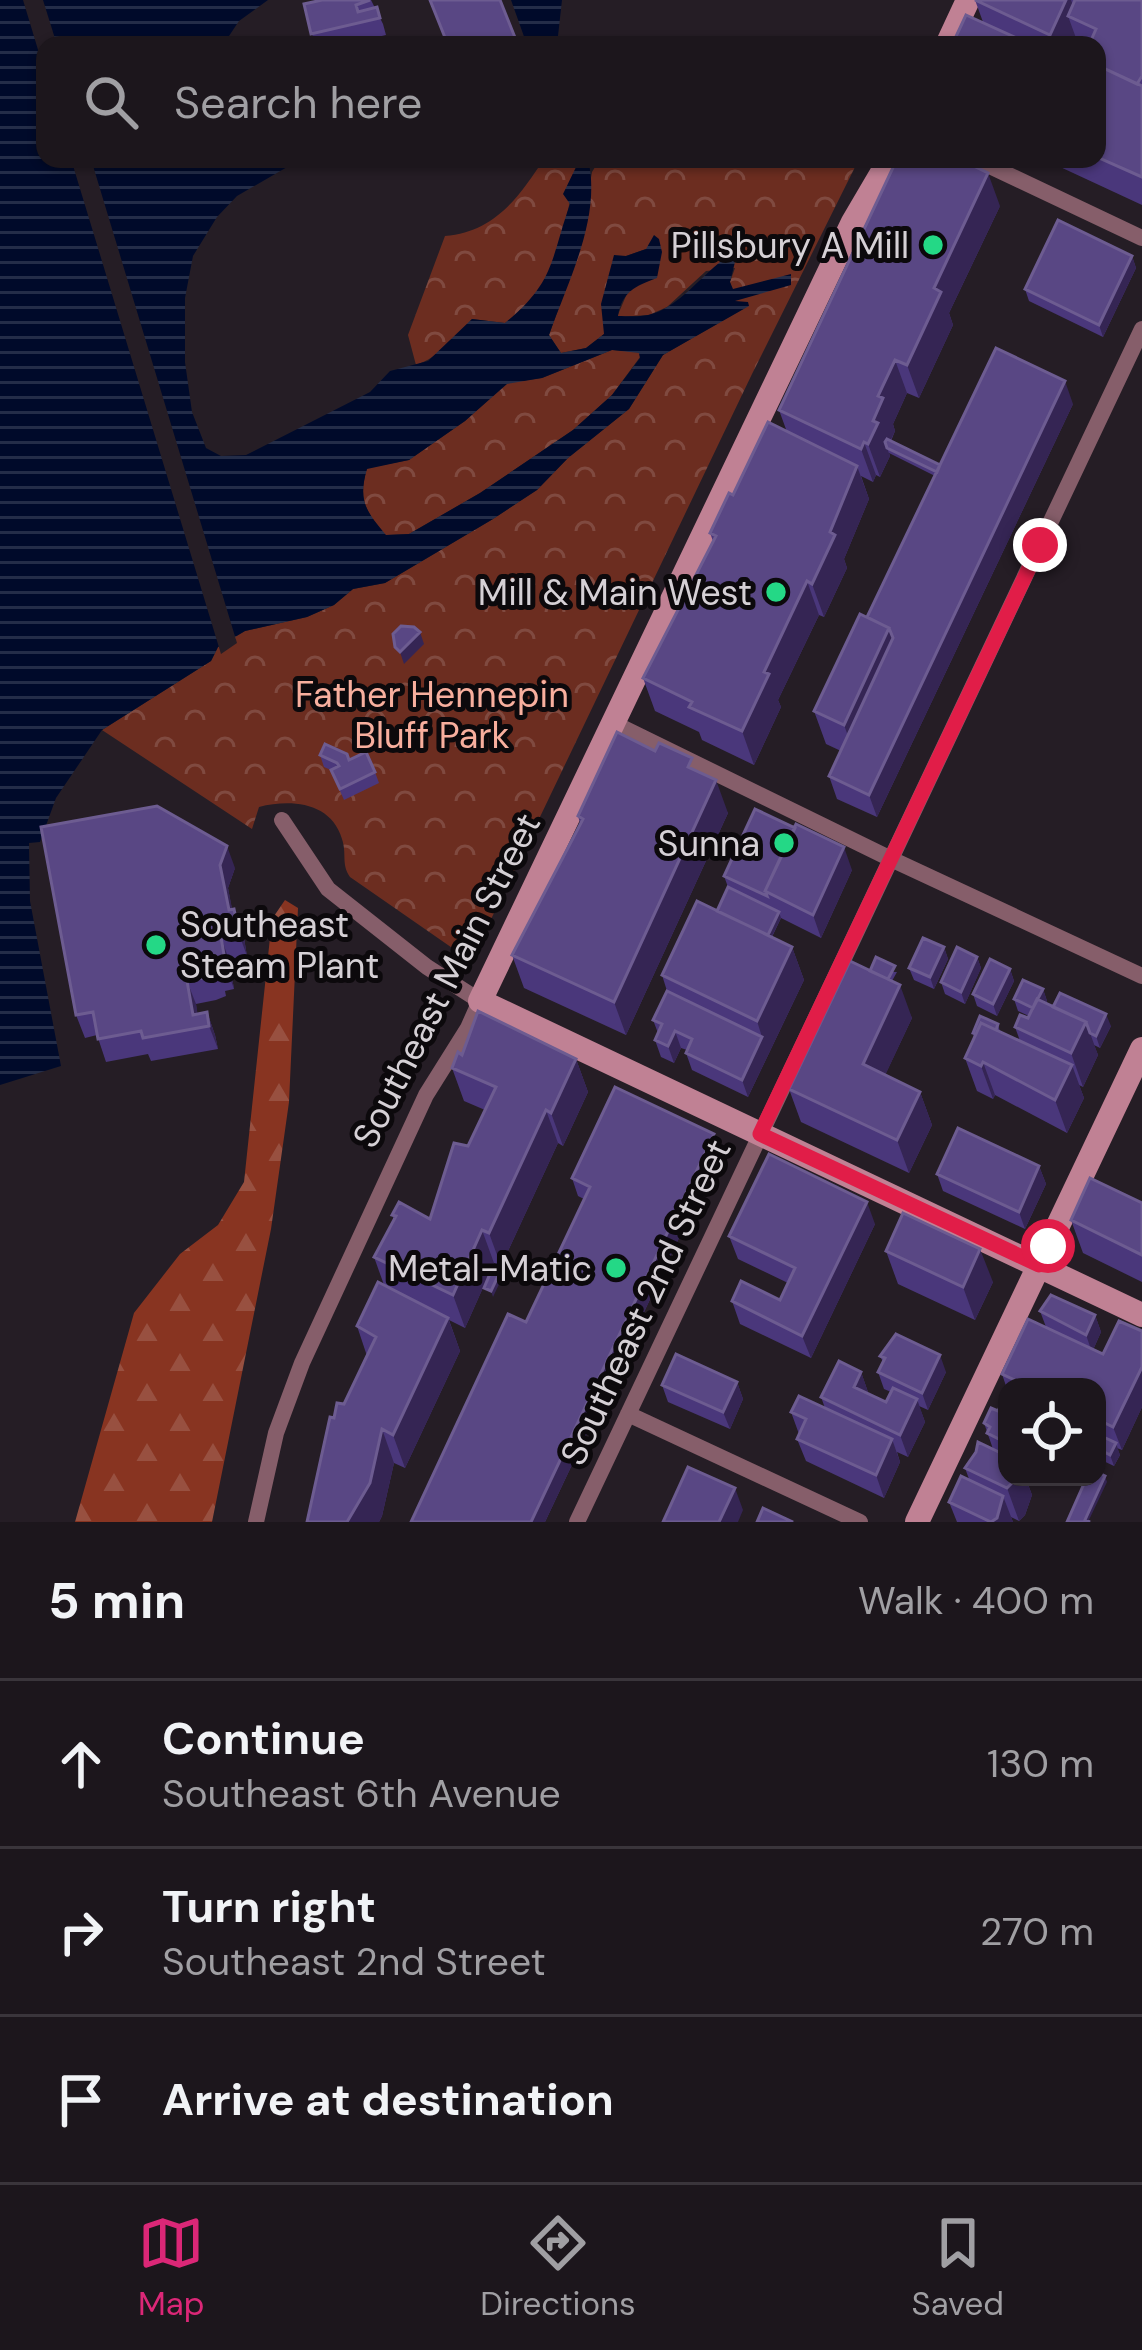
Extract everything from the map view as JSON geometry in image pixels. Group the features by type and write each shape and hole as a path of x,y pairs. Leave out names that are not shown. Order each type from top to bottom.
{"street":[{"path":"951,36 968,0"},
{"name":"Southeast Main Street","path":"256,1522 276,1433 302,1364 426,1095 468,1028 853,221 885,168"},
{"path":"994,168 1142,238"},
{"name":"Southeast 2nd Street","path":"578,1522 1142,329"},
{"path":"614,723 1142,976"},
{"path":"282,820 339,898 427,967 480,1001 1142,1315"},
{"path":"917,1522 1142,1049"},
{"path":"628,1414 860,1522"}],"green space":[{"path":"537,168 576,168 559,247 541,289 505,323 472,319 440,352 416,365 408,335 445,236 478,228 515,199"},
{"name":"Father Hennepin Bluff Park","path":"594,168 855,168 471,961 350,877 342,839 329,817 308,806 284,803 259,807 252,829 102,730 211,661 218,647 245,631 307,617 334,605 353,589 385,583 493,519 537,490 629,409 663,355 748,306 735,303 730,282 735,268 706,271 667,307 649,315 617,317 646,249 626,256 605,316 604,334 586,348 561,353 549,335 577,257"},
{"path":"612,350 639,352 640,357 612,395 573,430 409,534 385,535 363,497 367,468 409,460 465,421 507,383 542,378"},
{"path":"285,900 298,908 289,1102 271,1229 212,1522 75,1522 134,1313 180,1254 218,1225 244,1182 272,919"}],"water":[{"path":"0,0 268,0 239,21 229,36 36,36 36,168 285,168 237,196 217,217 193,256 185,298 185,362 192,412 206,448 221,456 246,455 370,392 390,371 428,361 472,319 505,323 533,295 549,270 570,204 563,194 576,168 589,168 590,203 581,248 549,335 561,353 586,348 604,334 601,304 614,255 646,249 654,235 662,252 657,278 631,291 618,316 659,311 728,256 736,258 730,282 733,289 791,274 791,285 735,301 749,306 663,355 629,409 537,490 493,519 385,583 353,589 334,605 307,617 245,631 218,647 211,661 102,730 56,798 40,842 29,843 30,901 61,1066 0,1085","holes":["612,350 639,353 612,395 573,430 409,534 386,535 368,511 363,489 367,469 409,460 507,384 542,378"]},
{"path":"511,0 562,0 558,36 524,36"}],"pier":[{"path":"23,0 43,0 54,36 36,36 36,43"},
{"path":"74,168 94,168 237,643 221,654"}],"building":[{"path":"370,0 356,5 358,12 377,7 380,18 311,34 304,4"},
{"path":"430,0 500,0 514,36 444,36"},
{"path":"975,0 1066,0 1050,35"},
{"path":"1075,0 1142,0 1142,76 1137,84 1106,69 1106,36 1093,36 1096,29 1068,16"},
{"path":"966,15 1012,36 956,36"},
{"path":"1106,69 1142,86 1142,177 1106,161"},
{"path":"893,168 978,168 988,173 934,288 941,292 907,365 895,360 878,396 883,398 873,421 878,423 868,444 864,442 861,449 779,410"},
{"path":"1058,220 1132,256 1099,325 1025,289"},
{"path":"996,348 1065,381 869,795 829,776 893,638 889,628 867,617"},
{"name":"Mill & Main West","path":"768,422 857,466 830,532 835,535 812,584 807,581 742,731 689,707 692,702 643,678 716,536 710,533 729,493 733,495"},
{"path":"887,439 940,465 937,472 887,448"},
{"path":"860,614 889,628 844,725 814,711"},
{"path":"401,626 420,632 400,652 393,634"},
{"path":"617,732 655,751 659,743 692,758 688,767 716,780 614,1002 512,955 583,819 578,816"},
{"path":"325,744 347,754 349,760 366,752 375,772 340,789 331,770 339,766 320,755"},
{"name":"Southeast Steam Plant","path":"157,806 227,846 220,865 239,934 221,937 226,967 187,981 193,1015 207,1012 209,1026 143,1038 141,1031 98,1039 93,1012 76,1015 41,827"},
{"path":"755,809 795,828 765,891 767,896 724,876"},
{"path":"796,824 844,847 813,915 765,891"},
{"path":"728,887 779,912 768,935 717,911"},
{"path":"697,901 792,947 757,1021 662,975"},
{"path":"923,938 944,947 930,977 909,968"},
{"path":"957,947 977,957 961,992 941,982"},
{"path":"876,957 895,966 888,979 870,971"},
{"path":"990,959 1010,969 993,1004 973,994"},
{"path":"850,961 900,985 863,1064 920,1092 897,1140 789,1089"},
{"path":"1023,980 1043,989 1033,1008 1014,999"},
{"path":"667,991 762,1037 742,1080 686,1053 692,1039 675,1031 668,1046 655,1040 662,1024 653,1020"},
{"path":"1060,993 1106,1014 1096,1036 1086,1022 1053,1007"},
{"path":"1037,999 1086,1022 1071,1053 1015,1027 1020,1015 1028,1018"},
{"path":"478,1011 576,1059 551,1113 546,1110 489,1233 482,1230 453,1295 374,1257 399,1202 430,1219 454,1143 468,1146 496,1087 452,1068 458,1052 462,1055"},
{"path":"980,1016 998,1024 996,1030 981,1023 973,1033"},
{"path":"981,1023 1072,1065 1055,1100 983,1062 981,1066 965,1058"},
{"name":"Metal-Matic","path":"615,1087 714,1134 531,1522 411,1522 508,1314 526,1322 590,1187 572,1178"},
{"path":"958,1128 1039,1166 1019,1212 937,1174"},
{"path":"769,1154 867,1202 802,1336 732,1301 741,1281 780,1300 795,1268 729,1236"},
{"path":"1090,1178 1142,1203 1142,1255 1071,1220"},
{"path":"903,1213 980,1249 963,1287 886,1251"},
{"path":"492,1269 500,1272 491,1291 484,1288"},
{"path":"378,1282 448,1318 393,1435 382,1429 370,1483 347,1522 307,1522 330,1417 334,1418 337,1403 344,1404 376,1337 357,1326"},
{"path":"1051,1295 1095,1315 1086,1335 1040,1311"},
{"path":"1028,1319 1103,1354 1119,1321 1142,1331 1142,1367 1113,1427 1106,1424 1106,1378 1010,1378 1002,1374"},
{"path":"896,1334 940,1355 922,1393 878,1372 885,1358 880,1356"},
{"path":"676,1354 737,1382 723,1412 662,1385"},
{"path":"839,1361 861,1372 854,1387 886,1402 893,1388 917,1399 900,1435 821,1397"},
{"path":"799,1396 892,1439 876,1475 797,1439 806,1419 791,1412"},
{"path":"991,1408 998,1411 998,1438 987,1433 990,1427 984,1423"},
{"path":"1106,1438 1116,1443 1110,1455 1106,1453"},
{"path":"978,1442 998,1452 998,1484 965,1468"},
{"path":"688,1467 735,1488 719,1522 663,1522"},
{"path":"961,1476 1003,1496 997,1518 991,1522 949,1502"},
{"path":"1083,1486 1100,1486 1085,1520 1090,1522 1067,1522"},
{"path":"763,1508 793,1522 757,1522"}],"place":[{"name":"Pillsbury A Mill","path":"933,245"},
{"name":"Mill & Main West","path":"776,592"},
{"name":"Sunna","path":"784,843"},
{"name":"Southeast Steam Plant","path":"156,945"},
{"name":"Metal-Matic","path":"616,1268"}],"route":[{"path":"1040,545 760,1134 1039,1265 1048,1246"}]}
